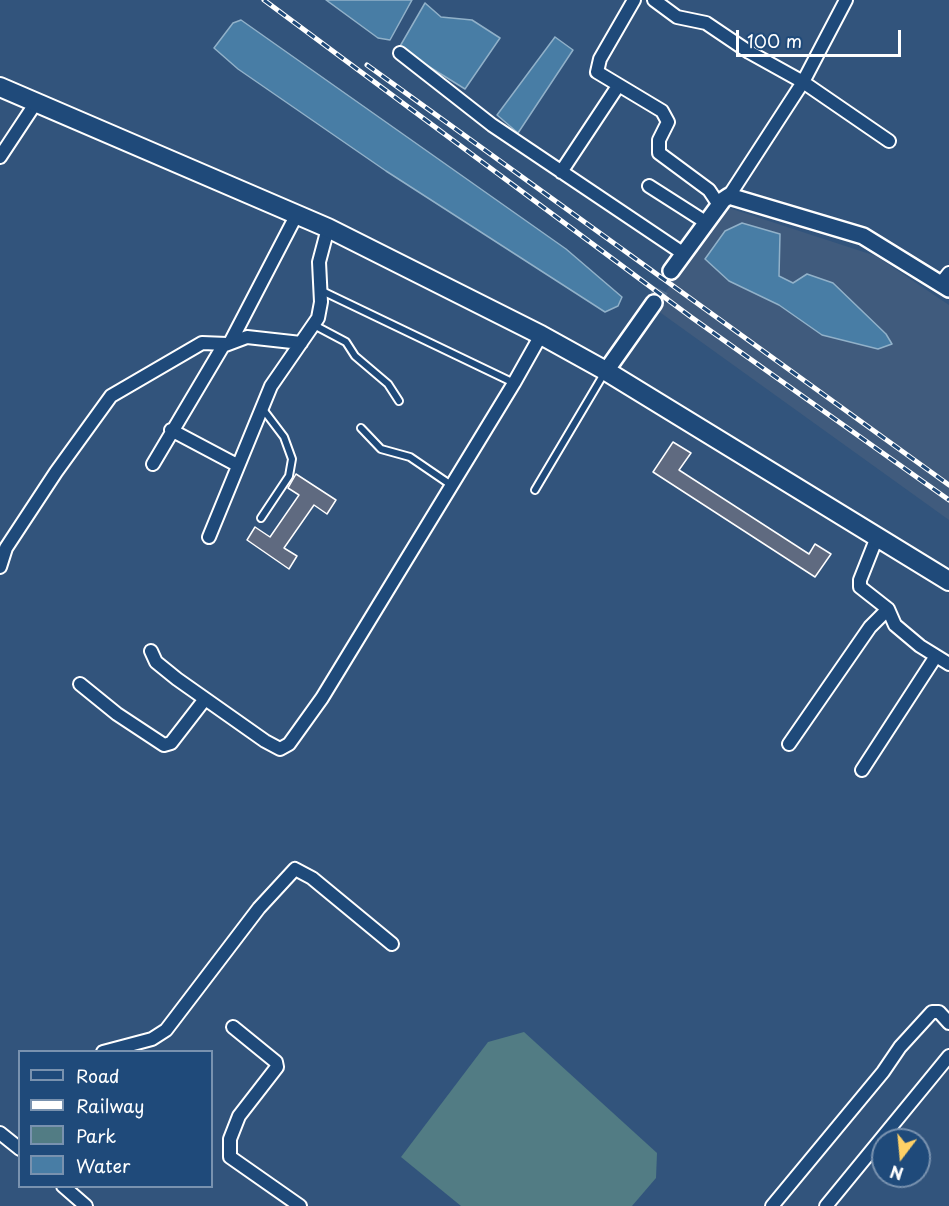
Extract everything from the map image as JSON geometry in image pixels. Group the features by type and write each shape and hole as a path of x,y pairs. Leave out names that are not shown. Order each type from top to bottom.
{"main road":[{"path":"0,87 328,228 540,335 606,371 949,581"}],"street":[{"path":"634,0 597,67 600,77 662,111 668,122 659,140 659,153 724,201 863,236 946,282"},
{"path":"654,0 677,17 706,23 749,52 803,82 889,141"},
{"path":"671,271 724,201 803,82 846,0"},
{"path":"400,53 492,124 684,254"},
{"path":"561,172 618,86"},
{"path":"0,157 35,104"},
{"path":"649,186 706,223"},
{"path":"153,464 219,351 229,343 297,214"},
{"path":"209,537 262,408 279,374 314,324 321,302 319,262 328,228"},
{"path":"606,371 654,303"},
{"path":"151,651 156,662 275,747 280,748 289,744 322,698 514,383 540,335"},
{"path":"0,567 6,548 56,472 111,396 202,343 229,343 266,337 301,343"},
{"path":"171,430 237,465"},
{"path":"877,537 859,584 863,590 888,609 895,626 949,664"},
{"path":"789,744 870,627 888,609"},
{"path":"862,770 936,656"},
{"path":"80,684 117,714 164,745 171,743 206,699"},
{"path":"111,1050 152,1039 166,1030 259,908 295,869 320,884 392,944"},
{"path":"772,1206 883,1072 900,1047 932,1012 939,1012 949,1023"},
{"path":"233,1027 276,1062 277,1067 239,1116 232,1131 230,1157 300,1206"},
{"path":"825,1206 949,1056"},
{"path":"0,1133 18,1147"},
{"path":"65,1188 86,1206"}],"lane":[{"path":"320,290 514,383"},
{"path":"314,324 346,342 355,356 388,384 399,401"},
{"path":"535,490 606,371"},
{"path":"261,518 289,476 292,459 284,437 262,408"},
{"path":"361,428 381,449 410,457 451,484"}],"shaded area":[{"path":"726,207 876,256 949,305 949,520 654,308"}],"green space":[{"path":"524,1032 657,1153 656,1178 632,1206 461,1206 401,1157 488,1042"}],"water":[{"path":"326,0 412,0 390,40 378,38"},
{"path":"425,3 441,17 472,20 500,38 465,89 399,48"},
{"path":"241,20 566,249 622,297 618,306 605,312 386,171 238,69 214,48 233,23"},
{"path":"555,37 573,50 518,133 497,115"},
{"path":"742,223 780,234 779,276 793,283 807,274 833,283 886,334 892,344 878,349 822,335 779,305 729,281 705,259 725,231"}],"building":[{"path":"673,442 691,453 679,470 809,554 815,544 831,554 815,577 653,472"},
{"path":"296,474 336,500 327,514 314,505 284,548 297,556 289,569 247,540 255,527 270,537 299,495 288,488"}],"tunnel":[{"path":"654,303 671,271"}],"railway":[{"path":"264,0 691,317 949,500"},
{"path":"367,65 949,485"}]}
